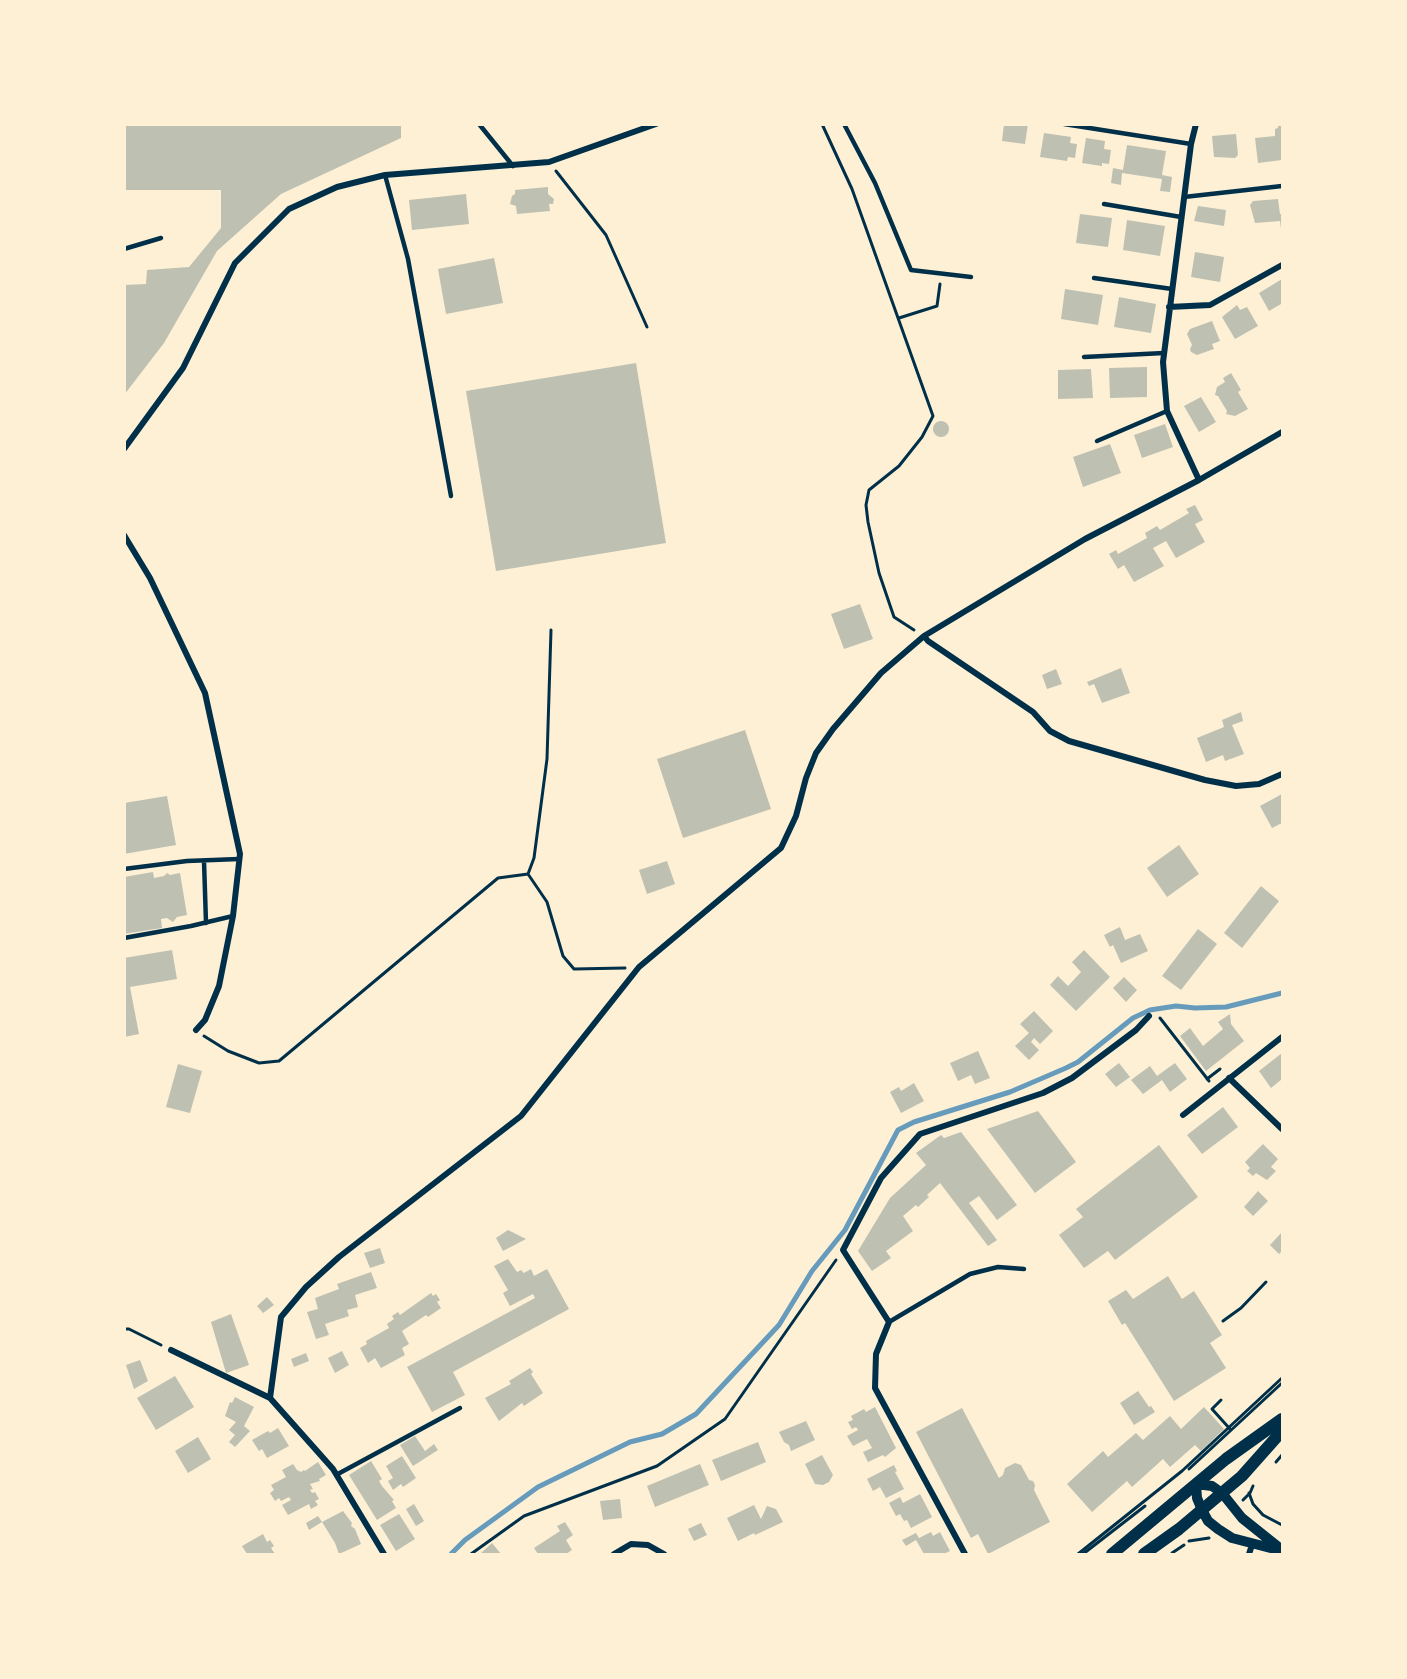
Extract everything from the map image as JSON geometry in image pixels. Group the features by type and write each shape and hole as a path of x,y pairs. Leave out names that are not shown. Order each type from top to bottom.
{"main road":[{"path":"1112,1554 1196,1484 1282,1419"},
{"path":"1144,1554 1222,1493 1257,1461 1282,1431"}],"street":[{"path":"124,449 183,368 235,262 289,209 338,187 385,176 549,162 656,124"},
{"path":"1196,124 1191,144 1163,362 1167,411 1199,480"},
{"path":"1169,307 1210,305 1282,265"},
{"path":"270,1398 281,1317 306,1287 339,1257 521,1116 639,968 781,848 796,816 806,778 816,753 833,729 882,673 924,636 1085,539 1199,480 1282,432"},
{"path":"124,535 150,578 205,693 240,854 233,916 219,986 205,1020 196,1030"},
{"path":"924,636 928,641 1033,712 1050,731 1070,741 1205,780 1236,786 1259,784 1282,774"},
{"path":"964,1554 875,1388 876,1354 889,1322 843,1250 881,1178 920,1134 1043,1093 1072,1078 1136,1030 1149,1016"},
{"path":"1183,1115 1282,1037"},
{"path":"1229,1078 1282,1129"},
{"path":"171,1350 270,1398 313,1444 336,1475 384,1554"},
{"path":"1196,1484 1212,1486 1222,1493 1242,1518 1282,1551 1251,1550 1218,1529 1208,1521 1202,1510 1196,1484"},
{"path":"614,1554 631,1544 648,1545 664,1554"}],"lane":[{"path":"480,124 513,166"},
{"path":"844,124 875,183 910,270 971,277"},
{"path":"1064,124 1191,144"},
{"path":"385,176 408,259 451,496"},
{"path":"1184,197 1282,186"},
{"path":"1104,204 1181,217"},
{"path":"124,249 161,238"},
{"path":"1094,278 1172,289"},
{"path":"1084,357 1164,353"},
{"path":"1097,441 1167,411"},
{"path":"124,869 162,863 239,859"},
{"path":"204,861 206,923"},
{"path":"124,938 233,916"},
{"path":"889,1322 970,1274 998,1267 1024,1269"},
{"path":"336,1475 460,1408"}],"path":[{"path":"822,124 852,189 933,416 922,437 899,466 869,490 866,505 879,573 894,617 924,636"},
{"path":"549,162 606,235 647,327"},
{"path":"899,318 937,306 941,274"},
{"path":"528,874 534,858 548,759 551,630"},
{"path":"528,874 547,902 563,956 574,969 639,968"},
{"path":"196,1030 228,1051 259,1063 279,1061 498,878 528,874"},
{"path":"1149,1016 1160,1018 1215,1089"},
{"path":"471,1554 524,1516 657,1466 725,1419 843,1250"},
{"path":"1223,1321 1241,1308 1266,1282"},
{"path":"124,1329 129,1329 171,1350"},
{"path":"1083,1554 1185,1473 1282,1378"},
{"path":"1078,1554 1152,1496 1282,1383"},
{"path":"1221,1400 1212,1409 1230,1429"},
{"path":"1275,1463 1282,1455"},
{"path":"1235,1509 1260,1478"},
{"path":"1248,1494 1263,1515 1282,1525"},
{"path":"1170,1554 1194,1539 1212,1538 1218,1529"}],"building":[{"path":"124,124 401,124 401,138 281,194 217,251 164,343 124,395 124,285 146,284 147,270 189,267 221,228 221,190 124,190"},
{"path":"1004,124 1028,124 1025,144 1002,141"},
{"path":"1278,125 1282,125 1282,160 1258,163 1255,138 1275,136 1275,129"},
{"path":"1044,133 1071,137 1070,143 1077,144 1075,158 1068,157 1067,161 1040,157"},
{"path":"1236,134 1238,155 1235,158 1214,157 1212,136"},
{"path":"1086,138 1105,141 1104,149 1111,150 1109,164 1102,163 1102,166 1082,163"},
{"path":"1127,145 1166,151 1162,175 1172,177 1170,192 1160,191 1162,179 1122,173 1121,185 1111,183 1113,168 1123,170"},
{"path":"548,187 548,194 554,199 553,204 549,204 550,211 517,214 516,206 510,204 515,190"},
{"path":"466,194 469,224 412,230 409,200"},
{"path":"1278,199 1280,214 1282,214 1282,229 1280,221 1255,223 1250,205 1253,201"},
{"path":"1198,206 1226,210 1224,226 1194,221"},
{"path":"1080,214 1112,218 1108,247 1076,243"},
{"path":"1127,220 1165,226 1160,256 1123,250"},
{"path":"1195,252 1224,257 1220,282 1191,277"},
{"path":"494,258 503,303 446,314 438,269"},
{"path":"1282,279 1282,307 1281,304 1269,311 1259,293"},
{"path":"1065,289 1103,295 1098,325 1061,319"},
{"path":"1119,297 1156,304 1151,333 1114,327"},
{"path":"1237,305 1240,310 1247,307 1258,326 1235,339 1222,317"},
{"path":"1212,321 1220,341 1212,344 1214,349 1197,355 1191,352 1192,345 1187,334 1190,329"},
{"path":"636,363 666,543 496,571 466,391"},
{"path":"1147,367 1147,397 1110,398 1109,368"},
{"path":"1091,369 1093,398 1058,399 1058,370"},
{"path":"1231,373 1248,409 1235,416 1226,414 1227,411 1215,395 1217,387 1225,382 1223,378"},
{"path":"1201,397 1216,422 1199,432 1184,406"},
{"path":"941,421 947,423 949,429 947,435 941,437 935,435 933,429 935,423"},
{"path":"1165,424 1173,447 1142,458 1134,435"},
{"path":"1110,444 1121,473 1083,487 1073,457"},
{"path":"1195,505 1203,520 1195,524 1205,542 1176,558 1166,541 1153,548 1164,566 1134,582 1124,565 1118,569 1109,554 1116,550 1118,554 1147,538 1145,533 1157,526 1160,530 1189,513 1186,509"},
{"path":"860,604 873,639 844,649 831,614"},
{"path":"1121,668 1130,693 1102,703 1094,684 1089,686 1087,682"},
{"path":"1056,669 1062,684 1047,689 1042,675"},
{"path":"1241,712 1243,721 1232,725 1244,754 1225,761 1223,755 1206,762 1197,738 1224,727 1222,720"},
{"path":"745,730 771,809 683,838 657,759"},
{"path":"1282,794 1282,823 1272,828 1260,806"},
{"path":"167,796 176,845 124,854 124,803"},
{"path":"1179,845 1199,874 1167,897 1147,868"},
{"path":"667,861 675,884 647,894 639,870"},
{"path":"153,872 154,878 167,873 170,875 180,873 187,915 177,917 173,922 167,918 161,919 162,928 124,934 124,877"},
{"path":"1261,886 1279,901 1242,948 1224,933"},
{"path":"1120,927 1125,940 1140,934 1148,951 1121,963 1113,945 1110,947 1104,935"},
{"path":"1198,929 1217,944 1181,990 1162,976"},
{"path":"172,950 177,979 130,987 139,1034 124,1037 124,958"},
{"path":"1084,950 1110,977 1076,1011 1050,985 1058,976 1068,986 1081,972 1072,962"},
{"path":"1124,977 1137,990 1126,1002 1113,988"},
{"path":"1034,1011 1053,1031 1040,1044 1034,1038 1031,1042 1039,1050 1029,1060 1015,1046 1029,1033 1020,1024"},
{"path":"1230,1014 1231,1024 1244,1041 1206,1071 1180,1036 1190,1028 1203,1046 1223,1029 1218,1022"},
{"path":"978,1051 990,1078 975,1084 971,1075 958,1081 950,1063"},
{"path":"1282,1053 1282,1079 1271,1088 1259,1071"},
{"path":"1119,1063 1130,1077 1116,1087 1105,1074"},
{"path":"1175,1063 1187,1079 1170,1092 1162,1080 1143,1094 1131,1080 1150,1066 1157,1076"},
{"path":"178,1064 202,1071 190,1113 166,1107"},
{"path":"914,1083 924,1101 901,1113 890,1092 899,1087 901,1091"},
{"path":"1223,1107 1238,1127 1202,1154 1187,1135"},
{"path":"1038,1111 1076,1162 1035,1193 987,1129"},
{"path":"961,1132 1017,1205 997,1220 979,1196 969,1203 997,1240 988,1246 940,1183 918,1207 916,1205 903,1216 913,1231 886,1251 891,1258 872,1271 858,1251 890,1198 926,1165 916,1153 941,1135 944,1138"},
{"path":"1263,1144 1278,1159 1271,1167 1276,1171 1267,1180 1256,1173 1253,1176 1247,1171 1250,1168 1245,1162"},
{"path":"1159,1145 1198,1197 1115,1260 1108,1251 1084,1268 1059,1235 1083,1217 1076,1209"},
{"path":"1258,1191 1268,1201 1253,1216 1244,1207"},
{"path":"508,1230 526,1239 503,1251 496,1238"},
{"path":"1282,1232 1282,1251 1279,1254 1270,1245"},
{"path":"380,1248 385,1263 370,1268 364,1253"},
{"path":"508,1259 517,1272 521,1270 524,1273 531,1269 534,1276 547,1269 569,1309 453,1372 465,1395 432,1412 407,1367 535,1298 533,1294 510,1306 503,1293 508,1290 494,1266"},
{"path":"371,1272 377,1288 355,1295 358,1307 347,1310 349,1316 325,1324 329,1335 316,1339 307,1312 318,1309 315,1298 339,1289 337,1284"},
{"path":"1168,1276 1182,1299 1194,1291 1222,1335 1210,1343 1226,1368 1174,1401 1125,1323 1122,1325 1108,1301 1126,1290 1133,1299"},
{"path":"431,1293 433,1296 436,1294 440,1300 437,1302 441,1308 402,1331 409,1344 402,1348 405,1355 381,1368 375,1358 368,1363 360,1348 367,1344 366,1341 389,1328 387,1324 394,1319 392,1316 398,1312 400,1315"},
{"path":"267,1297 274,1305 263,1313 257,1306"},
{"path":"231,1314 249,1365 226,1373 211,1322"},
{"path":"342,1351 349,1365 335,1373 328,1358"},
{"path":"306,1353 309,1361 294,1367 291,1359"},
{"path":"140,1360 148,1381 134,1389 126,1365"},
{"path":"530,1368 533,1372 531,1374 543,1393 524,1406 522,1403 499,1421 485,1398 511,1384 509,1381"},
{"path":"175,1376 194,1407 156,1430 137,1398"},
{"path":"1138,1391 1155,1412 1134,1425 1120,1403"},
{"path":"235,1397 254,1407 244,1426 250,1431 235,1447 229,1442 235,1435 229,1430 236,1422 225,1416 230,1402 232,1403"},
{"path":"875,1407 896,1448 885,1457 883,1455 868,1462 863,1452 872,1448 867,1439 853,1446 847,1436 858,1430 856,1427 852,1429 848,1422 853,1420 851,1416 864,1409 866,1412"},
{"path":"1204,1407 1224,1429 1201,1451 1195,1445 1170,1467 1163,1459 1132,1487 1127,1481 1092,1512 1067,1484 1103,1451 1108,1457 1136,1433 1143,1440 1170,1416 1181,1429"},
{"path":"962,1408 999,1478 1003,1475 1005,1468 1015,1463 1021,1465 1029,1480 1033,1481 1034,1490 1050,1522 988,1554 978,1534 971,1538 916,1432"},
{"path":"806,1421 815,1440 791,1451 779,1432"},
{"path":"278,1428 289,1446 267,1458 262,1449 259,1451 252,1440"},
{"path":"415,1436 425,1451 434,1444 438,1450 413,1466 400,1445"},
{"path":"198,1437 211,1459 188,1473 175,1451"},
{"path":"758,1442 766,1462 721,1481 712,1460"},
{"path":"822,1455 833,1475 829,1482 823,1485 815,1484 805,1464"},
{"path":"402,1456 416,1478 403,1487 401,1484 393,1490 388,1481 393,1478 386,1466"},
{"path":"371,1461 382,1479 379,1481 394,1500 392,1501 396,1508 377,1520 349,1475"},
{"path":"318,1462 326,1475 319,1479 320,1481 310,1484 313,1489 310,1490 312,1493 315,1492 319,1499 315,1501 318,1505 311,1509 309,1504 288,1515 282,1505 291,1500 289,1497 275,1501 270,1493 274,1490 271,1485 286,1477 282,1470 293,1464 301,1472"},
{"path":"700,1464 709,1485 655,1507 647,1486"},
{"path":"894,1465 904,1489 886,1498 880,1487 873,1491 867,1479"},
{"path":"920,1494 932,1517 911,1528 900,1514 896,1516 889,1503 900,1497 903,1503"},
{"path":"620,1499 622,1518 603,1520 600,1501"},
{"path":"414,1504 424,1521 416,1526 406,1509"},
{"path":"754,1505 761,1519 767,1506 776,1509 783,1522 738,1541 727,1518"},
{"path":"343,1511 352,1523 351,1526 355,1529 361,1544 339,1554 322,1522"},
{"path":"399,1514 415,1539 396,1551 380,1525"},
{"path":"318,1516 322,1522 309,1530 306,1523"},
{"path":"565,1522 573,1535 566,1540 572,1550 566,1554 538,1554 534,1548 560,1531 557,1526"},
{"path":"701,1523 707,1535 694,1541 688,1529"},
{"path":"931,1532 933,1536 940,1532 950,1551 944,1554 924,1554 916,1540 906,1546 902,1540 916,1533 919,1538"},
{"path":"263,1534 267,1542 270,1540 274,1546 271,1548 275,1554 247,1554 242,1546"},
{"path":"492,1543 501,1554 480,1554"}],"waterway":[{"path":"451,1554 465,1540 538,1487 630,1442 662,1434 696,1414 779,1325 812,1271 845,1230 898,1130 914,1122 1010,1092 1066,1068 1078,1062 1133,1018 1150,1010 1176,1006 1226,1007 1282,993"}]}
